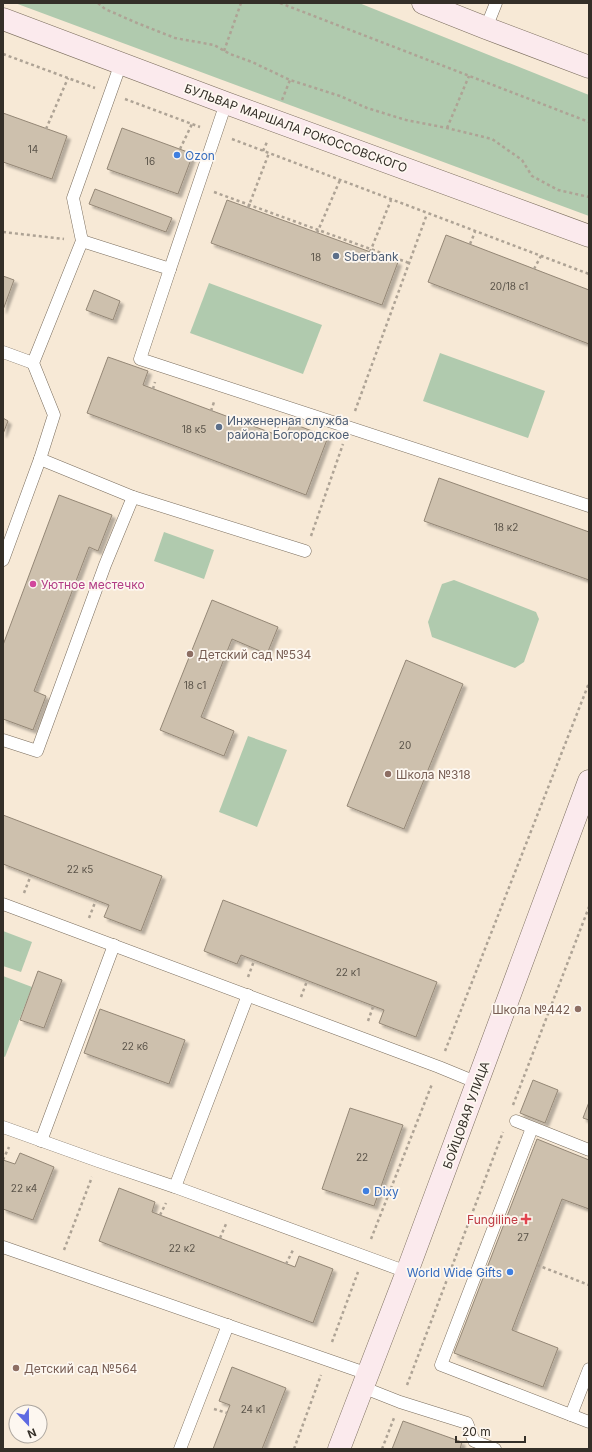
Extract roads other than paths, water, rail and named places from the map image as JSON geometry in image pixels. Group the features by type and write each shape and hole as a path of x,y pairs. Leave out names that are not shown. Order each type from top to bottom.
{"street":[{"path":"423,3 589,67"},
{"name":"БУЛЬВАР МАРШАЛА РОКОССОВСКОГО","path":"3,19 226,103 589,236"},
{"name":"БОЙЦОВАЯ УЛИЦА","path":"339,1449 478,1083 589,781"}],"lane":[{"path":"486,28 496,3"},
{"path":"3,560 40,459 54,415 33,363 82,240 73,198 121,64"},
{"path":"226,103 140,359 589,506"},
{"path":"82,240 170,270"},
{"path":"3,352 33,363"},
{"path":"40,459 133,497 305,551"},
{"path":"3,740 37,751 105,565 133,497"},
{"path":"3,904 248,995 478,1083"},
{"path":"41,1141 114,945"},
{"path":"175,1187 248,995"},
{"path":"511,1119 589,1150"},
{"path":"3,1127 175,1187 407,1272"},
{"path":"532,1128 441,1365 589,1422"},
{"path":"3,1247 228,1325 365,1380 400,1402 467,1423 472,1445 495,1449"},
{"path":"180,1449 228,1325"},
{"path":"571,1415 589,1369"}],"place":[{"name":"Ozon","path":"177,155"},
{"name":"Sberbank","path":"336,256"},
{"name":"Инженерная служба района Богородское","path":"219,427"},
{"name":"Уютное местечко","path":"33,584"},
{"name":"Детский сад №534","path":"190,654"},
{"name":"Школа №318","path":"388,774"},
{"name":"Школа №442","path":"578,1009"},
{"name":"Dixy","path":"366,1191"},
{"name":"Fungiline","path":"526,1219"},
{"name":"World Wide Gifts","path":"510,1272"},
{"name":"Детский сад №564","path":"16,1368"}]}
